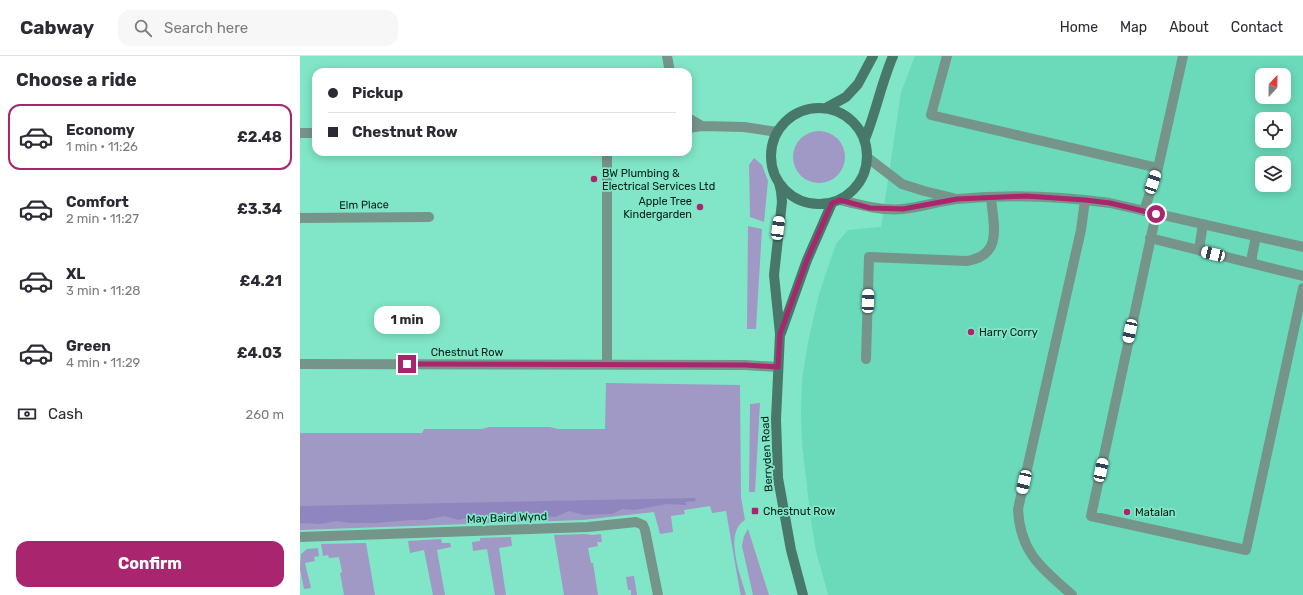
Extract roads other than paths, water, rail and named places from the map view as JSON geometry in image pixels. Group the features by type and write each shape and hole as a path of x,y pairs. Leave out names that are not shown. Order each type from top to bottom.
{"main road":[{"path":"826,108 846,98 858,84 873,56"},
{"path":"864,139 872,122 877,97 893,56"},
{"path":"826,108 838,112 849,119 858,128 864,139 868,158 866,171 860,183 851,193 836,202 820,205 808,204 797,199 787,192 779,183 773,171 771,157 772,144 778,132 784,123 793,116 809,109 826,108"},
{"name":"Berryden Road","path":"779,183 782,202 774,275 780,334 776,419 778,478 791,550 803,595"},
{"name":"Berryden Road","path":"780,334 807,260 836,202"}],"street":[{"path":"667,56 669,68"},
{"path":"947,56 931,115 1158,168"},
{"path":"1144,211 1158,168 1183,56"},
{"path":"692,120 702,126"},
{"path":"692,127 702,126 765,129 778,132"},
{"path":"300,133 312,133"},
{"path":"607,156 607,364"},
{"path":"868,158 902,184 957,199"},
{"path":"836,202 870,208 903,209 957,199 991,197 1026,196 1085,200 1110,203 1303,247"},
{"path":"866,359 869,257 967,260 976,259 985,255 992,247 994,238 991,197"},
{"path":"1072,595 1039,565 1027,547 1018,522 1018,509 1081,230 1085,200"},
{"path":"1156,214 1091,516 1246,550 1303,288"},
{"name":"Elm Place","path":"300,218 429,217"},
{"path":"1200,251 1203,224"},
{"path":"1252,263 1256,236"},
{"path":"1150,238 1303,276"},
{"name":"Chestnut Row","path":"300,364 607,364 745,365 778,367"},
{"name":"May Baird Wynd","path":"300,537 581,527 636,522 643,525 645,530 658,595"}],"place":[{"name":"BW Plumbing & Electrical Services Ltd","path":"594,179"},
{"name":"Apple Tree Kindergarden","path":"700,207"},
{"name":"Harry Corry","path":"971,332"},
{"name":"Chestnut Row","path":"755,511"},
{"name":"Matalan","path":"1127,512"}]}
